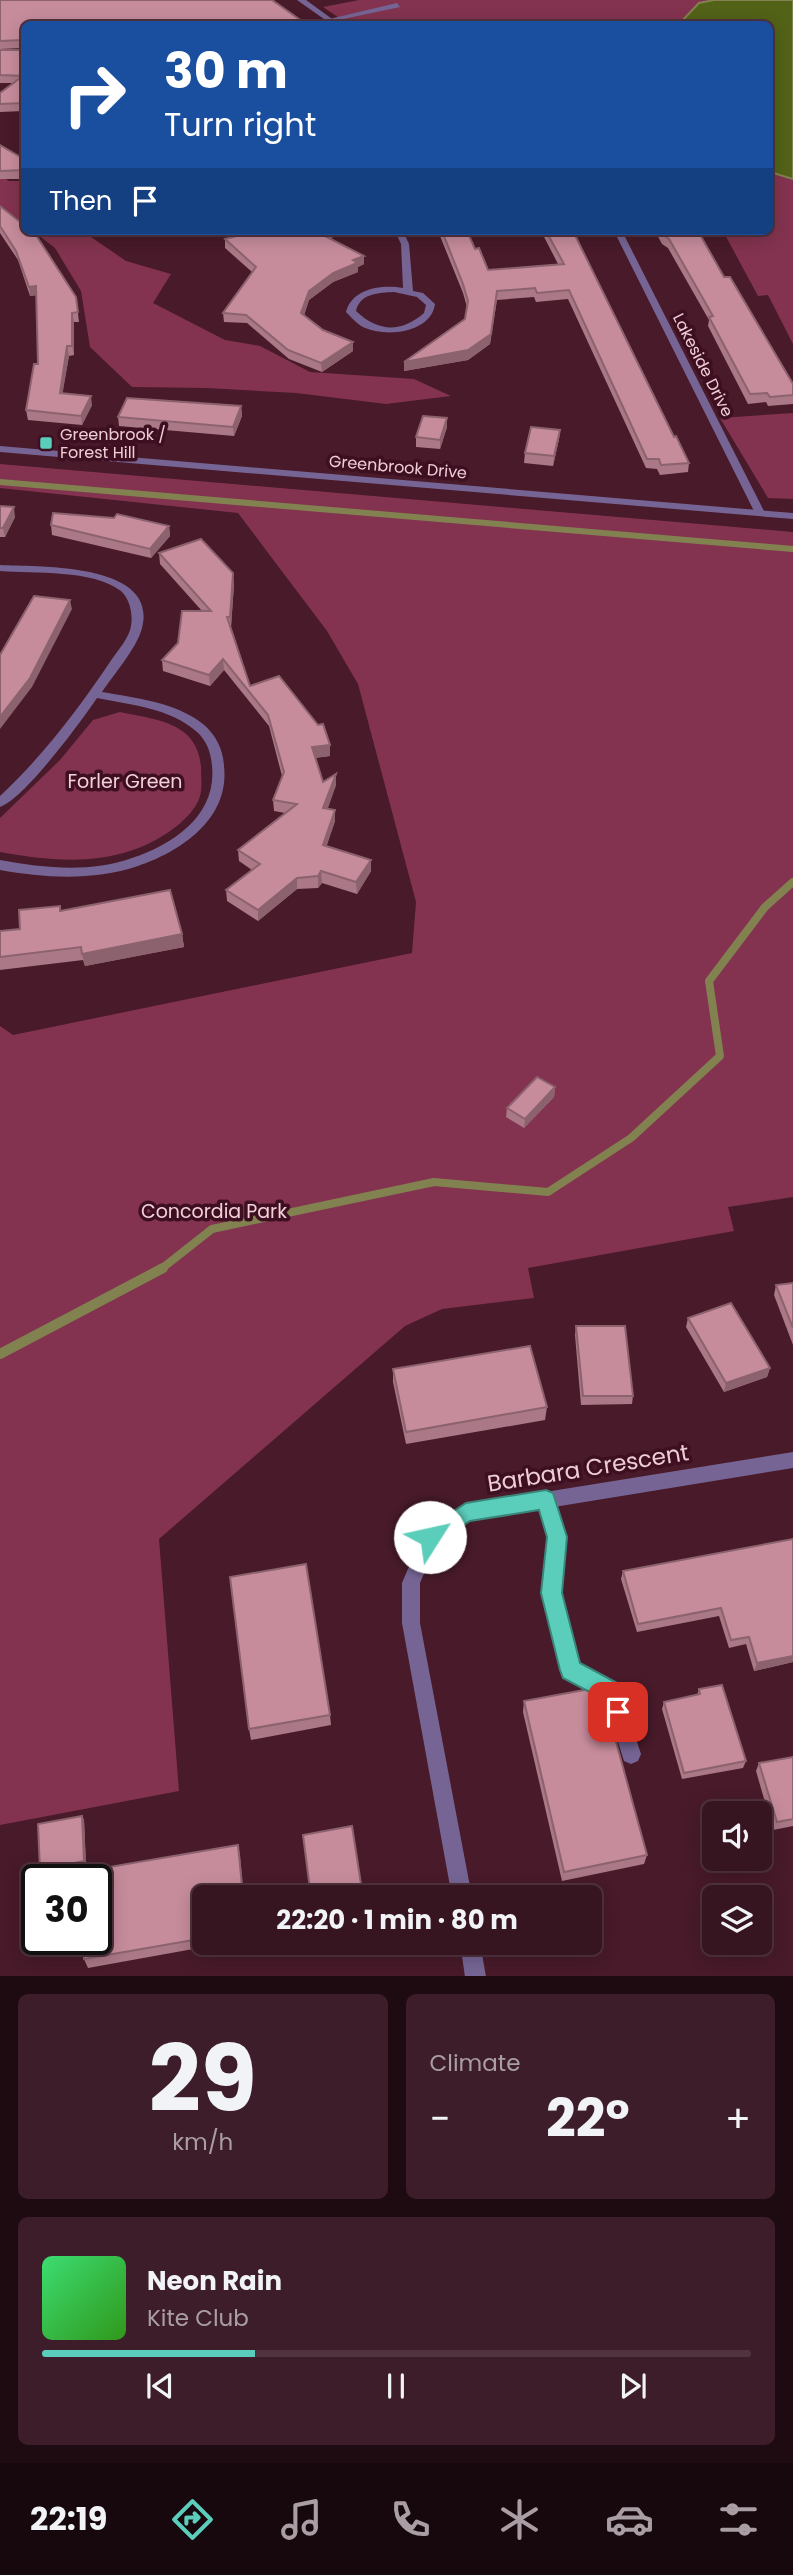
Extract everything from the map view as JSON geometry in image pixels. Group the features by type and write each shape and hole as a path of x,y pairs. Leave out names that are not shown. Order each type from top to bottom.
{"street":[{"path":"301,0 331,21"},
{"path":"336,21 397,5"},
{"path":"401,235 405,244 408,291"},
{"name":"Lakeside Drive","path":"620,235 760,513"},
{"path":"374,291 408,291 425,298 431,304 432,312 419,324 389,330 375,328 363,324 351,312 355,300 363,295 374,291"},
{"name":"Greenbrook Drive","path":"0,450 793,516"},
{"path":"0,568 78,574 109,580 126,590 135,603 137,626 95,694 32,775 0,803"},
{"path":"0,865 52,872 126,865 166,850 193,830 216,801 220,782 218,761 214,743 200,727 179,716 148,706 95,694"},
{"name":"Barbara Crescent","path":"460,1885 411,1623 411,1583 430,1537 466,1513 793,1460"},
{"path":"546,1499 557,1537 552,1593 571,1670 611,1692 631,1754"},
{"path":"472,1955 476,1976"}],"green space":[{"path":"359,0 793,0 793,344 768,295 758,296 725,235 773,235 773,21 344,21 323,7"},
{"path":"0,175 9,181 21,181 21,222 0,205"},
{"path":"38,235 90,235 126,261 171,274 153,303 225,340 260,346 310,372 414,379 451,396 386,404 296,393 132,387 90,347 81,291 55,248"},
{"path":"793,413 793,499 768,498 720,418"},
{"name":"Concordia Park","path":"0,464 793,532 793,1197 728,1207 734,1231 528,1268 534,1298 442,1309 405,1326 159,1539 179,1791 0,1825 0,1026 13,1035 412,953 416,902 358,684 327,631 238,513 0,488"},
{"name":"Forler Green","path":"120,712 172,725 192,741 200,758 201,787 199,799 188,816 171,831 151,842 116,855 66,860 0,852 0,818 60,760 93,720"}],"shaded area":[{"path":"714,0 793,0 793,179 773,173 773,21 682,21 699,3"}],"building":[{"path":"0,0 272,0 302,21 21,21 21,40 0,41"},
{"path":"0,50 21,50 21,76 0,75"},
{"path":"21,77 21,103 0,104 0,93"},
{"path":"0,145 21,157 21,170 0,171"},
{"path":"0,206 21,223 21,235 36,235 76,297 78,312 72,313 72,346 67,346 60,393 91,396 81,416 26,410 34,364 38,364 36,286 29,287 16,251 0,226"},
{"path":"240,235 323,235 364,256 353,260 357,263 333,273 309,291 301,313 323,330 353,342 321,363 288,350 246,315 223,313 256,267 225,239"},
{"path":"444,235 469,235 475,249 479,248 488,270 564,264 548,235 575,235 689,463 661,465 659,459 647,459 569,290 537,293 535,288 497,291 491,334 468,350 404,362 465,319 468,301"},
{"path":"663,235 700,235 724,277 730,277 793,384 793,395 770,397 767,393 750,394 709,317 713,316 669,239"},
{"path":"127,398 241,406 233,427 118,417"},
{"path":"423,416 447,418 440,440 416,437"},
{"path":"531,427 560,430 554,456 525,453"},
{"path":"0,506 14,507 3,528 0,528"},
{"path":"53,513 114,518 117,514 169,526 150,549 51,525"},
{"path":"201,539 233,573 230,617 227,617 250,686 279,676 318,725 323,724 330,745 312,747 323,782 336,774 323,808 335,810 323,845 371,860 356,882 321,871 318,876 297,878 258,910 226,890 260,864 238,850 297,804 273,800 284,772 268,715 223,659 209,675 162,660 178,643 182,611 211,611 159,553"},
{"path":"34,596 70,600 30,678 0,717 0,655"},
{"path":"170,890 182,934 82,954 81,947 0,957 0,931 20,929 19,910 60,906 60,911"},
{"path":"537,1077 555,1087 525,1119 507,1108"},
{"path":"793,1283 793,1328 776,1285"},
{"path":"731,1303 770,1368 726,1383 688,1318"},
{"path":"576,1326 625,1326 633,1396 583,1396"},
{"path":"530,1346 547,1407 406,1432 393,1369"},
{"path":"793,1539 793,1656 757,1663 749,1637 731,1640 721,1608 638,1624 623,1571"},
{"path":"306,1564 330,1715 249,1729 230,1577"},
{"path":"722,1685 746,1761 684,1773 664,1702 700,1694 699,1689"},
{"path":"601,1687 647,1855 564,1872 524,1701"},
{"path":"793,1757 793,1819 777,1822 759,1763"},
{"path":"82,1816 84,1861 40,1864 38,1824"},
{"path":"352,1826 361,1885 309,1885 303,1835"},
{"path":"238,1845 242,1885 192,1885 192,1940 112,1954 112,1867"},
{"path":"84,1955 107,1955 84,1959"}],"waterway":[{"path":"0,482 793,549"},
{"path":"162,1269 212,1229 434,1182 548,1192 631,1138 720,1056 709,981 765,907 793,882"},
{"path":"0,1354 162,1269"}],"place":[{"name":"Greenbrook / Forest Hill","path":"46,443"}],"route":[{"path":"430,1537 466,1513 546,1499 557,1537 552,1593 571,1670 611,1692 618,1712"}]}
